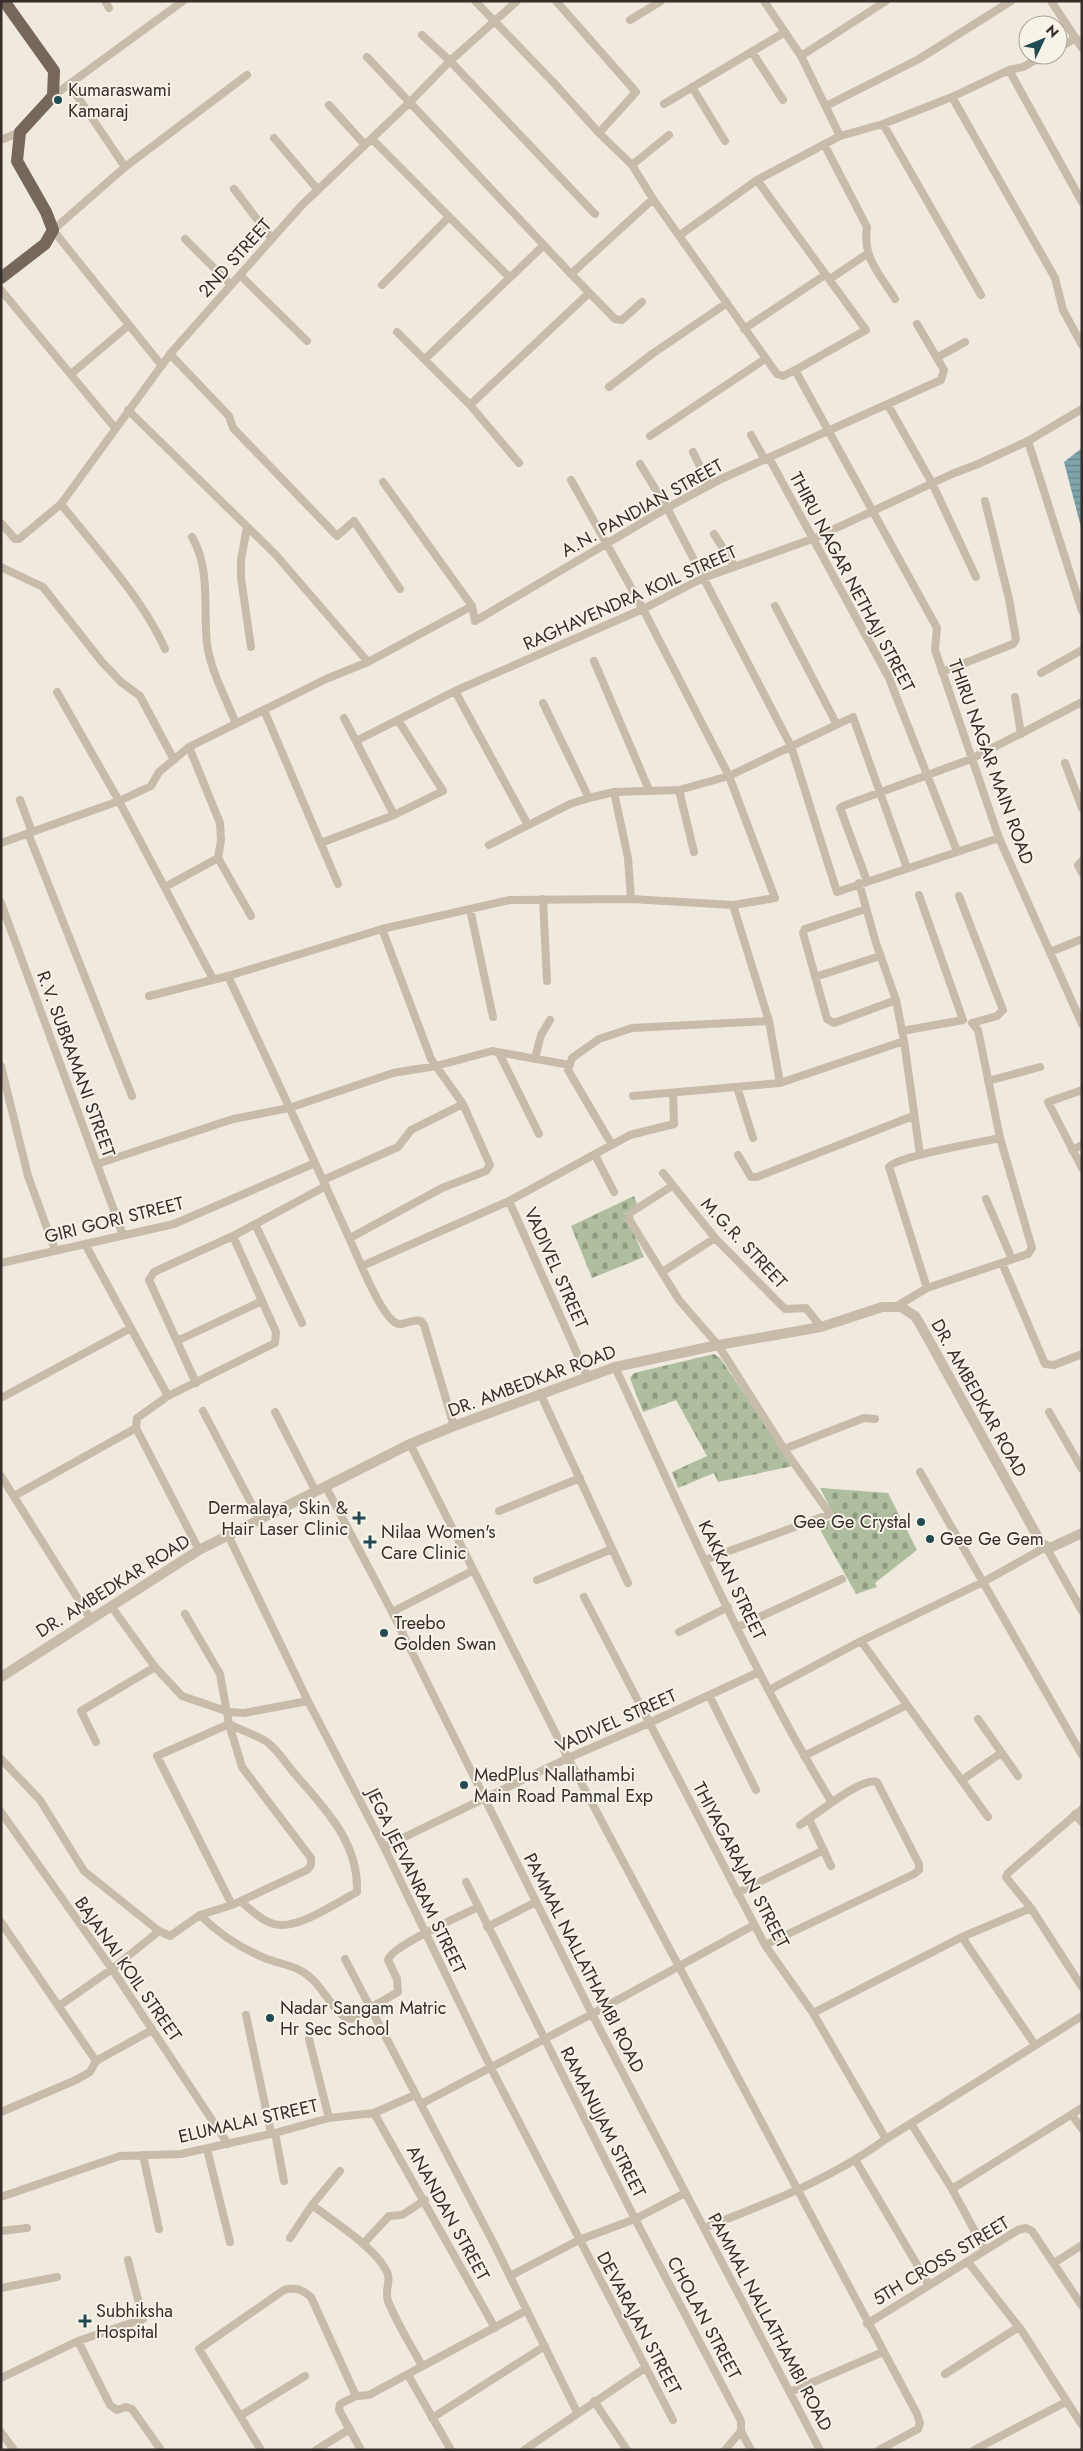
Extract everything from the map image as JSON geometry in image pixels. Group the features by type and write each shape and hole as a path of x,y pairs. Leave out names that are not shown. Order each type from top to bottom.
{"main road":[{"path":"4,1 54,71 53,96 20,132 17,161 46,212 53,230"},
{"path":"1,271 53,230"},
{"path":"1,278 45,244 53,230"}],"street":[{"path":"53,96 183,1"},
{"path":"475,1 599,134 632,165 653,199 765,359 780,376 790,373 866,330 757,180"},
{"name":"2ND STREET","path":"1,523 15,538 19,539 61,504 170,354 272,238 318,190 450,61 517,1"},
{"path":"556,1 636,92 599,134"},
{"path":"630,20 661,1"},
{"path":"764,1 801,56 840,136"},
{"path":"801,56 886,1"},
{"path":"826,106 919,59 1011,1"},
{"path":"1051,1 1082,48"},
{"path":"664,104 785,32"},
{"path":"422,35 450,61 595,214"},
{"path":"1068,42 1076,38"},
{"path":"752,52 783,100"},
{"path":"367,57 411,101 589,293 619,321 642,302"},
{"path":"680,235 757,180 840,136 882,124 952,97 1009,70 1027,65"},
{"path":"1009,70 1082,202"},
{"path":"162,366 53,230 126,167 247,75"},
{"path":"69,84 126,167"},
{"path":"692,87 725,141"},
{"path":"952,97 1055,278 1058,298 1082,345"},
{"path":"329,105 365,145"},
{"path":"882,124 981,295"},
{"path":"1,140 20,132"},
{"path":"632,165 669,135"},
{"path":"274,138 318,190"},
{"path":"372,138 509,277"},
{"path":"824,144 867,228 864,242 867,254 895,299"},
{"path":"234,189 272,238"},
{"path":"571,274 653,199"},
{"path":"382,285 449,217"},
{"path":"185,239 231,285"},
{"path":"425,359 544,244"},
{"path":"744,329 867,254"},
{"path":"240,275 307,341"},
{"path":"1,290 115,428"},
{"path":"470,405 589,293"},
{"path":"610,387 652,354 727,303"},
{"path":"917,324 938,357 966,342"},
{"path":"71,374 128,325"},
{"path":"397,332 470,405 519,464"},
{"path":"170,354 229,416 233,428 337,536 354,521 400,588"},
{"name":"A.N. PANDIAN STREET","path":"472,606 475,621 666,508 709,485 941,380 944,370 938,357"},
{"path":"650,436 765,359"},
{"name":"THIRU NAGAR MAIN ROAD","path":"790,373 795,370 938,628 935,650 999,838 1082,1024"},
{"path":"888,405 932,484 976,576"},
{"name":"RAGHAVENDRA KOIL STREET","path":"356,741 455,691 643,609 703,578 815,538 1028,441 1082,408"},
{"path":"128,410 276,555 368,662"},
{"name":"THIRU NAGAR NETHAJI STREET","path":"751,435 815,538 889,678 957,852"},
{"path":"1028,441 1082,611"},
{"path":"693,452 709,485"},
{"path":"640,464 666,508 791,746 837,892 999,838"},
{"path":"149,996 228,976 382,929 510,900 631,900 734,905 774,898 728,776 643,609 571,480"},
{"path":"1,843 119,801 151,786 159,772 189,747 326,679 368,662 472,606 383,482"},
{"path":"942,672 1013,644 1016,640 1009,600 985,501"},
{"path":"61,504 123,582 158,634 165,649"},
{"path":"247,527 241,560 241,578 251,647"},
{"path":"714,534 735,567"},
{"path":"192,537 200,551 203,567 207,644 212,665 236,724"},
{"path":"1,567 43,587 102,662 121,682 140,696 174,760"},
{"path":"775,606 836,723"},
{"path":"1041,673 1082,650"},
{"path":"594,661 648,790"},
{"path":"455,691 528,825"},
{"path":"57,692 119,801 213,980"},
{"path":"1015,697 1021,734"},
{"path":"920,1155 913,1116 904,1041 896,1000 866,909 863,882 840,808 971,759 1082,702"},
{"path":"543,703 589,798"},
{"path":"264,710 338,884"},
{"path":"489,845 570,804 589,798 614,792 679,790 728,776 836,723 853,717 907,868"},
{"path":"344,718 394,815"},
{"path":"322,843 394,815 444,791 398,720"},
{"path":"189,747 220,823 221,840 218,858 251,916"},
{"path":"1065,764 1082,808"},
{"path":"679,790 694,852"},
{"path":"614,792 628,858 631,900"},
{"path":"20,800 30,832 132,1096"},
{"path":"165,887 218,858"},
{"path":"902,1031 963,1020 918,895"},
{"path":"897,1306 927,1288 1028,1254 1032,1248 1000,1138 978,1030 972,1023 1002,1014 1003,1010 959,896"},
{"path":"543,900 547,981"},
{"name":"R.V. SUBRAMANI STREET","path":"1,903 123,1235"},
{"path":"734,905 769,1021 780,1082"},
{"path":"470,909 493,1017"},
{"path":"866,909 805,929 803,938 815,977 830,1022 834,1023 896,1000"},
{"path":"350,1238 442,1188 489,1168 490,1164 463,1104 431,1058 382,929"},
{"path":"1050,952 1082,938"},
{"path":"815,977 880,956"},
{"path":"228,976 362,1266 387,1315 396,1324 402,1324 415,1319 421,1321 424,1325 454,1426"},
{"path":"535,1058 541,1035 550,1020"},
{"path":"612,1145 568,1070 572,1058 599,1040 632,1028 769,1021"},
{"path":"634,1096 780,1082 904,1041"},
{"path":"97,1164 233,1119 289,1108 394,1073 436,1066 492,1051 570,1065"},
{"path":"499,1053 539,1134"},
{"path":"1,1066 28,1176 55,1250"},
{"path":"988,1081 1040,1067"},
{"path":"737,1087 753,1138"},
{"path":"1082,1090 1048,1102 1082,1168"},
{"path":"362,1266 509,1201 630,1135 674,1124 673,1092"},
{"path":"196,1382 149,1277 154,1272 233,1236 325,1183 398,1147 412,1130 463,1104"},
{"path":"738,1155 746,1173 751,1177 758,1177 913,1116"},
{"path":"927,1288 890,1167 892,1163 920,1155 1000,1138"},
{"path":"1072,1150 1082,1145"},
{"path":"595,1155 614,1192"},
{"name":"GIRI GORI STREET","path":"1,1263 174,1224 316,1163"},
{"name":"M.G.R. STREET","path":"663,1173 715,1238 785,1308 806,1308 821,1326"},
{"path":"672,1186 628,1216 679,1300 718,1345 784,1449 830,1514 705,1560"},
{"path":"986,1199 1012,1259"},
{"name":"VADIVEL STREET","path":"509,1201 587,1376"},
{"path":"255,1224 302,1323"},
{"path":"199,1550 136,1428 137,1418 168,1396 275,1343 276,1332 233,1236"},
{"path":"662,1272 715,1238"},
{"path":"85,1244 168,1396"},
{"path":"1002,1263 1045,1364 1054,1365 1082,1354"},
{"path":"177,1341 262,1301"},
{"name":"DR. AMBEDKAR ROAD","path":"1,1677 90,1618 199,1550 410,1444 540,1393 615,1367 821,1326 882,1307 897,1306 908,1311 920,1324 1041,1543 1046,1547"},
{"path":"1,1398 131,1328"},
{"name":"KAKKAN STREET","path":"615,1367 759,1672 804,1756 831,1801"},
{"path":"540,1393 628,1583"},
{"path":"203,1411 260,1520"},
{"path":"275,1412 316,1492"},
{"path":"1049,1412 1082,1469"},
{"path":"784,1449 864,1418 875,1419"},
{"path":"14,1496 136,1428"},
{"path":"410,1444 472,1571 568,1758 920,2423 918,2429 879,2450"},
{"path":"920,1472 1082,1755"},
{"path":"2,1477 90,1618"},
{"path":"499,1511 580,1478"},
{"name":"PAMMAL NALLATHAMBI ROAD","path":"326,1487 392,1612 592,2014 820,2450"},
{"path":"769,1690 861,1641 983,1582 1046,1547 1050,1548 1082,1533"},
{"name":"JEGA JEEVANRAM STREET","path":"228,1535 308,1701 384,1847 490,2066 579,2240"},
{"path":"1046,1547 1082,1612"},
{"path":"537,1580 612,1549"},
{"path":"392,1612 472,1571"},
{"path":"738,1627 842,1579"},
{"name":"THIYAGARAJAN STREET","path":"584,1597 764,1945 813,2012 886,2139"},
{"path":"111,1606 154,1667 182,1696 229,1712 244,1713 308,1701"},
{"path":"679,1632 728,1607"},
{"path":"1,1759 40,1800 84,1871 159,1931 170,1936 200,1915 232,1905 307,1870 311,1865 311,1858 242,1767 229,1724 229,1712 220,1674 185,1614"},
{"path":"861,1641 988,1817"},
{"path":"96,1742 81,1710 154,1667"},
{"name":"VADIVEL STREET","path":"384,1847 568,1758 759,1672"},
{"path":"709,1695 756,1790"},
{"path":"804,1756 907,1705"},
{"path":"978,1719 1018,1776"},
{"path":"232,1905 157,1756 229,1724 268,1743 313,1795 342,1833 353,1855 358,1876 357,1892 299,1922 278,1926 253,1912 241,1901"},
{"path":"962,1780 1001,1753"},
{"path":"764,1945 919,1870 919,1864 877,1782 869,1781 831,1801 800,1825"},
{"path":"1082,1822 1078,1811 1006,1877 1032,1908 1082,1987"},
{"name":"BAJANAI KOIL STREET","path":"1,1812 112,1969 228,2144"},
{"path":"808,1819 831,1866"},
{"path":"738,1893 824,1850"},
{"name":"RAMANUJAM STREET","path":"466,1882 635,2219"},
{"path":"488,1927 536,1902"},
{"path":"200,1915 224,1937 268,1959 298,1968 313,1979 348,2019 370,2009 398,1992 397,1980 388,1960 389,1956 426,1933 478,1907"},
{"path":"813,2012 962,1937 1032,1908"},
{"path":"421,2104 592,2014 754,1924"},
{"path":"3,1928 96,2061"},
{"path":"59,2006 112,1969 159,1931"},
{"path":"962,1937 1035,2045"},
{"path":"345,1959 510,2276 577,2412"},
{"path":"246,2015 284,2181"},
{"path":"704,2228 798,2191 856,2161 886,2139 912,2125 1082,2016"},
{"path":"1,2112 76,2080 90,2072 96,2061 152,2030"},
{"path":"309,2039 329,2118"},
{"name":"ELUMALAI STREET","path":"1,2197 111,2158 143,2154 181,2154 207,2149 329,2118 374,2113 415,2095"},
{"path":"952,2189 1082,2108"},
{"name":"ANANDAN STREET","path":"374,2113 425,2200 495,2328"},
{"path":"1072,2115 1082,2129"},
{"path":"912,2125 952,2189 985,2250"},
{"path":"207,2149 230,2242"},
{"path":"143,2154 159,2230"},
{"path":"856,2161 929,2285"},
{"path":"290,2238 312,2205 340,2171"},
{"path":"510,2276 579,2240 635,2219 685,2192"},
{"path":"363,2244 389,2216 402,2215 425,2200"},
{"path":"312,2205 363,2244 387,2271 389,2280 386,2287 388,2301 422,2366"},
{"name":"CHOLAN STREET","path":"635,2219 741,2421 741,2431 752,2450"},
{"path":"1,2231 28,2228"},
{"name":"5TH CROSS STREET","path":"867,2324 1018,2230 1026,2228 1032,2231 1054,2264"},
{"name":"DEVARAJAN STREET","path":"579,2240 673,2420"},
{"path":"1082,2245 1054,2264 1082,2306"},
{"path":"1,2378 78,2341 143,2319 128,2260"},
{"path":"968,2262 1018,2327 1082,2425"},
{"path":"1,2288 57,2277"},
{"path":"261,2450 199,2349 284,2290 294,2287 311,2297 356,2396"},
{"path":"361,2450 338,2406 356,2396 369,2394 408,2375 527,2310"},
{"path":"945,2374 1018,2327"},
{"path":"78,2341 110,2405 116,2410 126,2407 132,2409 160,2450"},
{"path":"432,2418 545,2346"},
{"path":"790,2392 883,2352"},
{"path":"524,2450 577,2412 645,2368"},
{"path":"408,2375 451,2450"},
{"path":"240,2416 305,2376"},
{"path":"594,2401 626,2450"},
{"path":"974,2450 1066,2402"},
{"path":"316,2450 350,2429"},
{"path":"725,2450 741,2431"},
{"path":"1,2432 14,2450"},
{"path":"896,2442 902,2450"}],"green space":[{"path":"634,1196 637,1204 625,1213 644,1257 592,1278 571,1226"},
{"path":"714,1354 720,1358 793,1466 718,1482 714,1473 678,1488 672,1472 707,1456 676,1400 643,1412 630,1378 634,1373"},
{"path":"820,1488 888,1493 917,1550 875,1583 877,1587 856,1594 818,1526 835,1517"}],"water":[{"path":"1082,448 1082,531 1064,462"}],"place":[{"name":"Kumaraswami Kamaraj","path":"58,100"},
{"name":"Dermalaya, Skin & Hair Laser Clinic","path":"359,1518"},
{"name":"Gee Ge Crystal","path":"921,1522"},
{"name":"Gee Ge Gem","path":"930,1539"},
{"name":"Nilaa Women's Care Clinic","path":"370,1542"},
{"name":"Treebo Golden Swan","path":"384,1633"},
{"name":"MedPlus Nallathambi Main Road Pammal Exp","path":"464,1785"},
{"name":"Nadar Sangam Matric Hr Sec School","path":"270,2018"},
{"name":"Subhiksha Hospital","path":"85,2321"}]}
